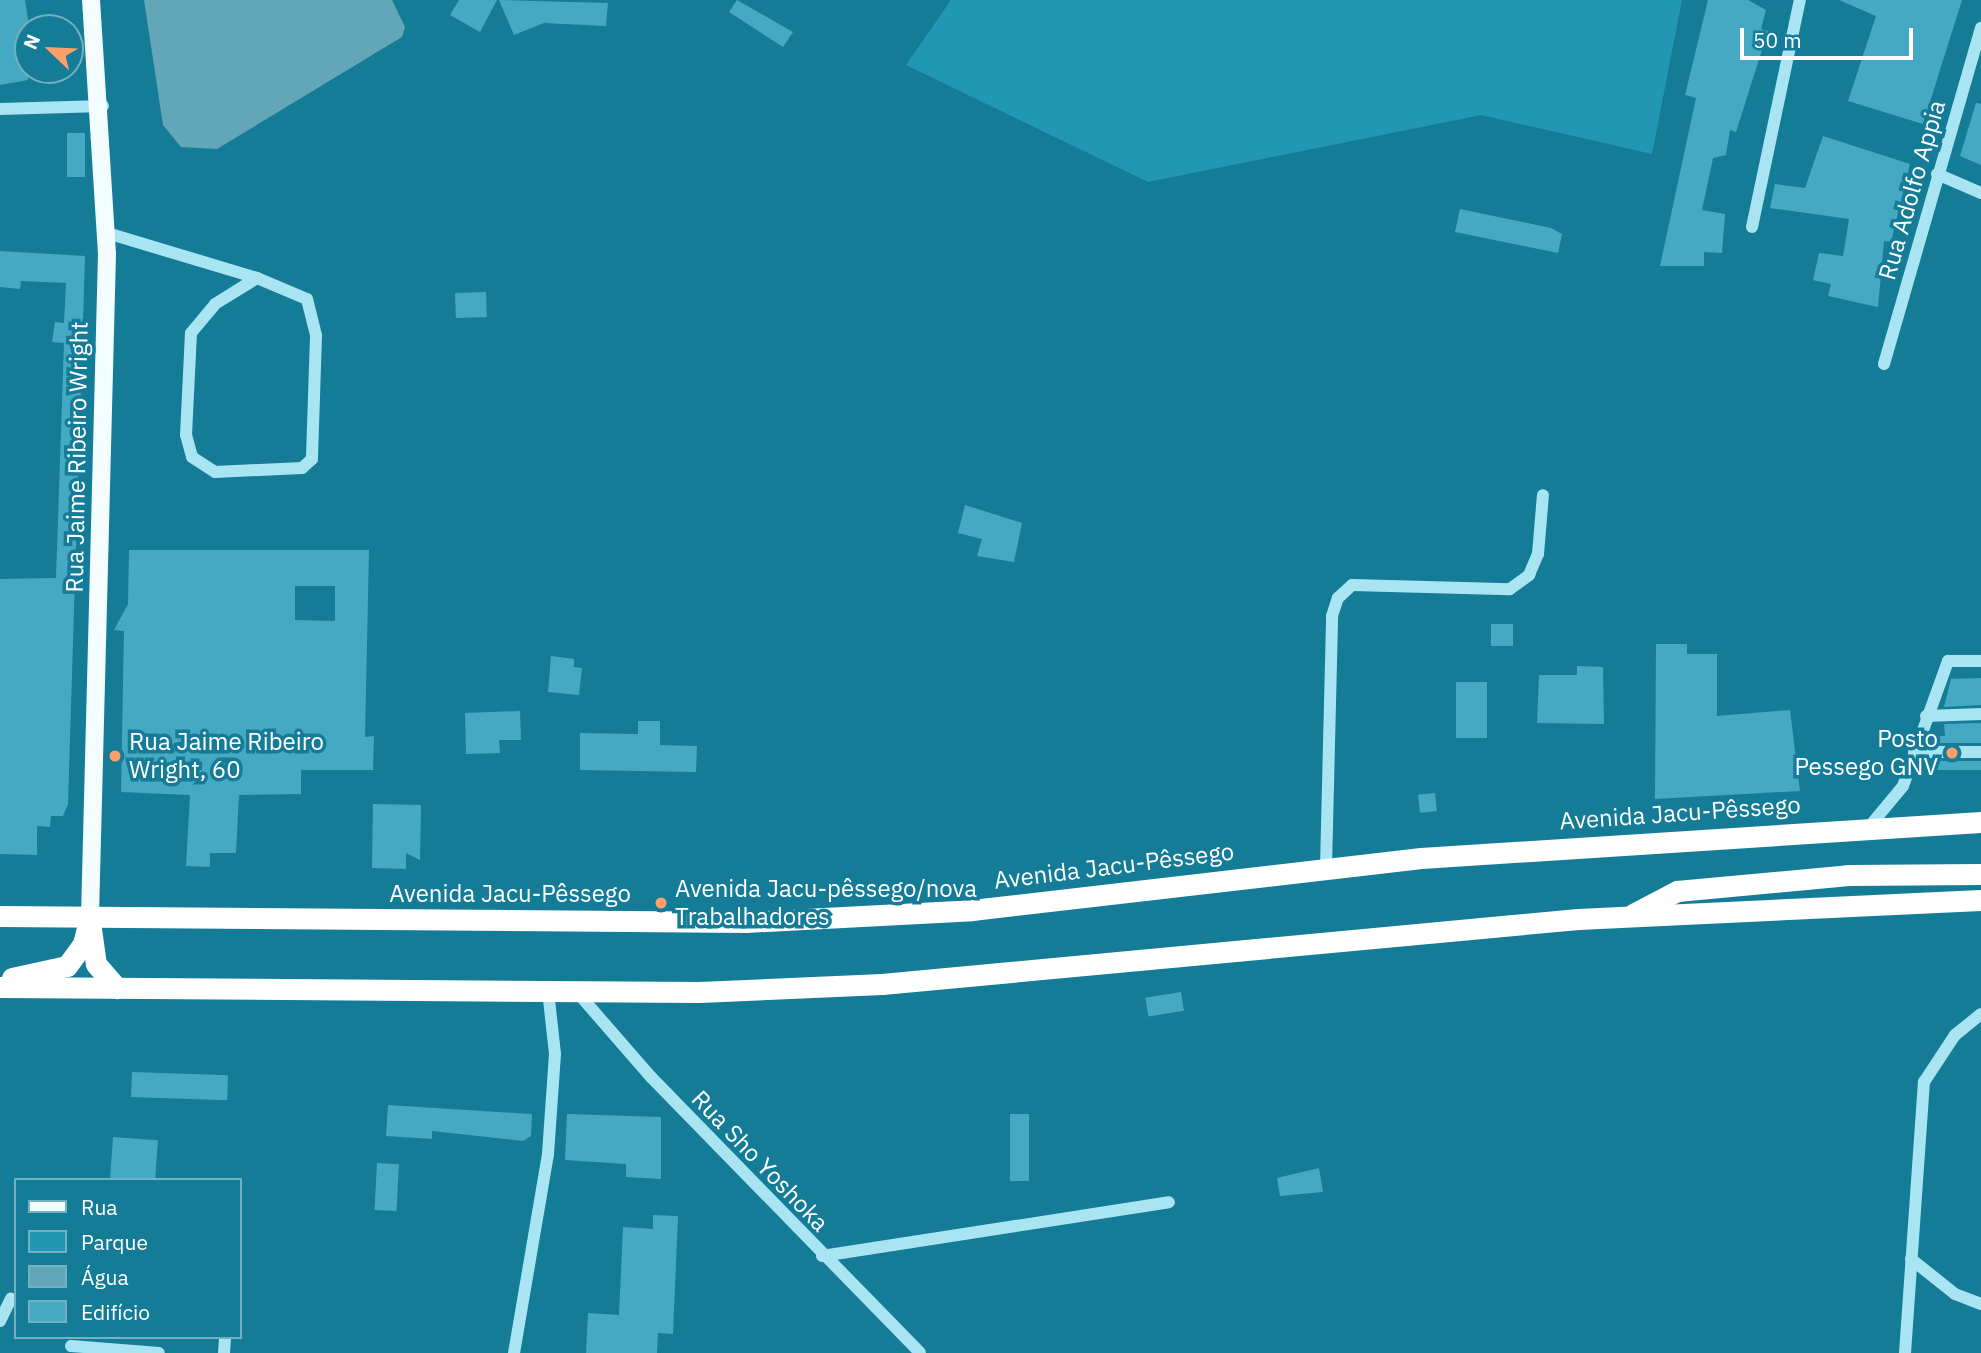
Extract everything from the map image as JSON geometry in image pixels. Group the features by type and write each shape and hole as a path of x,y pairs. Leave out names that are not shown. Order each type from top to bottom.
{"highway":[{"name":"Avenida Jacu-Pêssego","path":"0,916 746,922 971,910 1326,867 1981,821"},
{"path":"1765,883 1810,866 1981,860"},
{"path":"1628,917 1677,891 1765,883 1981,874"},
{"path":"0,987 577,992 882,984 1628,917 1981,900"},
{"path":"0,981 67,966 90,916"},
{"path":"90,916 92,953 117,988"}],"main road":[{"name":"Rua Jaime Ribeiro Wright","path":"90,916 107,233 103,106 91,0"}],"street":[{"path":"1752,227 1800,0"},
{"name":"Rua Adolfo Appia","path":"1884,364 1981,28"},
{"path":"0,109 103,106"},
{"path":"1937,174 1981,193"},
{"path":"107,233 257,278 307,299 314,313 317,445 302,468 215,471 191,457 186,436 191,333 215,303 257,278"},
{"path":"1326,867 1332,616 1338,598 1352,585 1510,589 1529,575 1538,555 1544,495"},
{"path":"1869,827 1903,786 1948,661 1981,662"},
{"path":"1926,716 1981,714"},
{"path":"1914,751 1981,752"},
{"path":"514,1353 548,1154 555,1054 548,991"},
{"name":"Rua Sho Yoshoka","path":"577,992 822,1256 920,1353"},
{"path":"1905,1353 1924,1082 1955,1035 1981,1014"},
{"path":"822,1256 1169,1202"},
{"path":"1911,1259 1955,1294 1981,1304"},
{"path":"0,1321 9,1298"},
{"path":"70,1345 159,1353"}],"green space":[{"path":"951,0 1682,0 1652,154 1481,115 1148,182 906,65"}],"water":[{"path":"144,0 392,0 405,27 402,37 217,149 181,147 163,125"}],"building":[{"path":"0,0 25,0 27,14 14,14 14,82 0,85"},
{"path":"459,0 497,0 480,32 450,15"},
{"path":"499,0 608,3 606,26 544,23 514,35"},
{"path":"737,0 793,32 783,47 729,12"},
{"path":"1708,0 1748,0 1766,10 1761,29 1768,31 1736,132 1730,130 1726,155 1713,158 1702,210 1725,214 1722,253 1704,252 1704,266 1660,266 1696,98 1685,95"},
{"path":"1839,0 1962,0 1923,124 1848,101 1876,16"},
{"path":"1976,103 1981,104 1981,165 1960,156"},
{"path":"67,133 85,133 85,177 67,177"},
{"path":"1823,136 1910,164 1891,242 1884,241 1878,307 1828,296 1831,284 1813,280 1819,253 1843,256 1849,219 1770,208 1775,184 1805,188"},
{"path":"1460,209 1551,228 1562,234 1558,253 1455,232"},
{"path":"0,251 85,256 68,804 63,816 51,816 50,827 37,826 37,855 0,854 0,579 56,578 64,343 52,342 55,322 64,323 66,283 21,281 20,289 0,287"},
{"path":"486,292 487,317 456,318 455,293"},
{"path":"965,505 1022,523 1014,562 977,556 982,539 958,533"},
{"path":"129,550 369,550 365,737 374,736 373,770 301,770 301,794 239,795 236,853 210,853 210,867 186,866 190,795 121,792 124,631 114,630 128,604","holes":["295,586 335,586 335,621 295,620"]},
{"path":"1491,624 1513,624 1513,646 1491,646"},
{"path":"1656,644 1687,644 1687,654 1717,654 1717,716 1790,710 1800,791 1655,799"},
{"path":"551,656 574,659 574,667 582,668 579,695 548,692"},
{"path":"1577,666 1603,667 1604,724 1537,723 1539,675 1577,675"},
{"path":"1981,678 1981,705 1944,707 1951,679"},
{"path":"1456,682 1487,682 1487,738 1456,738"},
{"path":"520,711 521,740 499,740 500,753 466,754 465,713"},
{"path":"638,721 660,721 660,745 697,746 696,772 580,770 580,733 638,734"},
{"path":"1981,723 1981,743 1928,743 1930,736 1945,736 1944,724"},
{"path":"1922,761 1981,761 1981,770 1922,770"},
{"path":"1435,793 1437,811 1420,813 1418,795"},
{"path":"373,804 421,805 420,860 406,853 406,869 372,868"},
{"path":"1181,992 1184,1011 1148,1016 1145,998"},
{"path":"132,1072 228,1075 227,1100 131,1097"},
{"path":"388,1105 532,1114 531,1136 523,1141 432,1131 432,1139 386,1136"},
{"path":"567,1114 661,1117 661,1179 626,1177 626,1164 565,1160"},
{"path":"1010,1114 1029,1114 1029,1181 1010,1181"},
{"path":"113,1137 158,1140 155,1178 110,1178"},
{"path":"377,1163 399,1164 397,1211 375,1210"},
{"path":"1319,1168 1323,1192 1280,1196 1277,1178"},
{"path":"653,1215 678,1216 673,1334 658,1333 657,1353 586,1353 588,1313 619,1315 623,1227 653,1229"}],"place":[{"name":"Posto Pessego GNV","path":"1952,753"},
{"name":"Rua Jaime Ribeiro Wright, 60","path":"115,756"},
{"name":"Avenida Jacu-pêssego/nova Trabalhadores","path":"661,903"}]}
